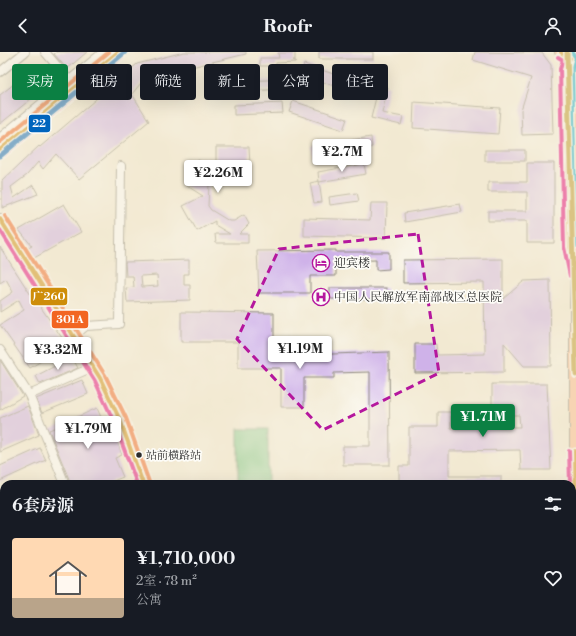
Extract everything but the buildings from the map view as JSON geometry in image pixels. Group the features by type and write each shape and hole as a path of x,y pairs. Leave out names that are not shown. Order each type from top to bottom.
{"main road":[{"path":"566,55 573,69 571,140 576,193"},
{"path":"575,454 576,226"}],"street":[{"path":"0,72 24,52"},
{"path":"45,52 70,81"},
{"path":"0,139 104,52"},
{"path":"0,150 118,52"},
{"path":"571,140 570,247 576,275"},
{"path":"74,336 86,326 119,324 121,166"},
{"path":"0,219 93,367 120,420 142,480"},
{"path":"0,350 29,395 62,480"},
{"path":"29,395 93,367"},
{"path":"575,454 575,480"}],"highlighted area":[{"path":"418,234 439,373 323,430 237,339 279,249"}],"green space":[{"path":"238,429 268,429 268,480 238,480"}],"transit line":[{"name":"301A","path":"0,142 109,52"},
{"name":"广260","path":"0,150 118,52"},
{"name":"22","path":"0,156 125,52"},
{"name":"广260","path":"561,52 570,58 566,69 570,247 576,275"},
{"path":"567,52 576,375"},
{"path":"572,52 576,58 572,70 576,246"},
{"path":"4,155 122,57"},
{"path":"558,57 563,60 560,69 564,247 570,276"},
{"name":"301A","path":"5,216 105,375 126,418 148,480"},
{"name":"广260","path":"0,219 100,378 120,420 142,480"},
{"path":"0,230 95,381 114,422 136,480"},
{"path":"569,451 570,480"},
{"name":"广260","path":"575,451 576,480"}],"place":[{"name":"迎宾楼","path":"321,263"},
{"name":"中国人民解放军南部战区总医院","path":"321,297"},
{"name":"站前横路站","path":"139,455"}]}
